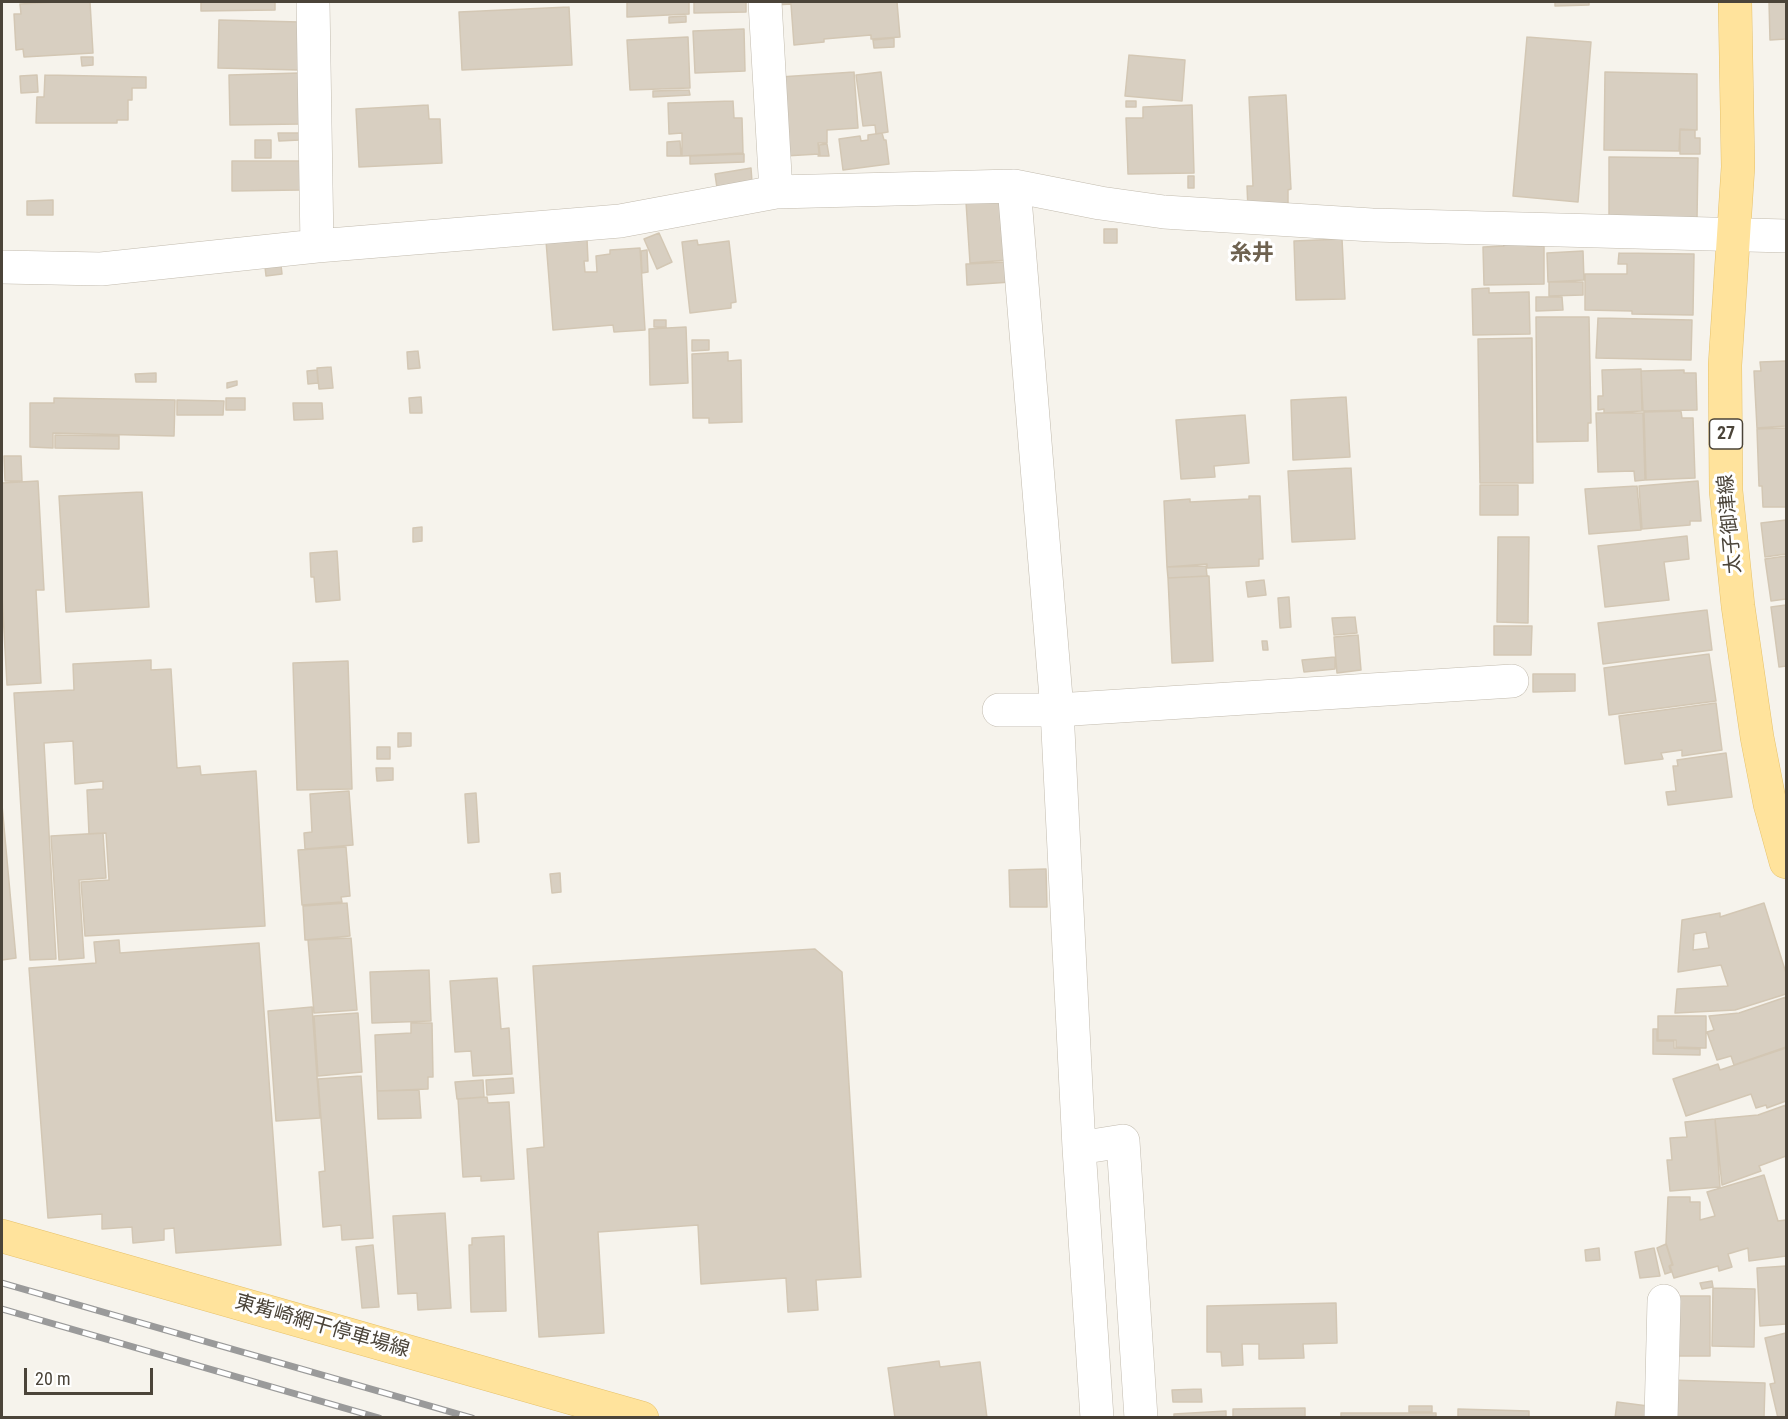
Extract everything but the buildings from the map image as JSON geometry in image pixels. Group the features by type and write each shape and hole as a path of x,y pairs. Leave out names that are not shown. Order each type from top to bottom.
{"main road":[{"name":"太子御津線","path":"1735,2 1738,167 1725,365 1726,491 1738,606 1757,737 1770,804 1786,862"},
{"name":"東觜崎網干停車場線","path":"2,1236 642,1418"}],"street":[{"path":"313,2 317,246"},
{"path":"765,2 776,192"},
{"path":"2,267 101,269 317,246 620,221 776,192 1014,186 1100,204 1164,212 1372,225 1786,236"},
{"path":"1014,186 1057,710 1079,1148 1096,1418"},
{"path":"999,710 1057,710 1512,681"},
{"path":"1079,1148 1123,1141 1141,1418"},
{"path":"1661,1418 1664,1301"}],"railway":[{"path":"2,1283 472,1418"},
{"path":"2,1309 379,1418"}],"district":[{"name":"糸井","path":"1252,254"}]}
